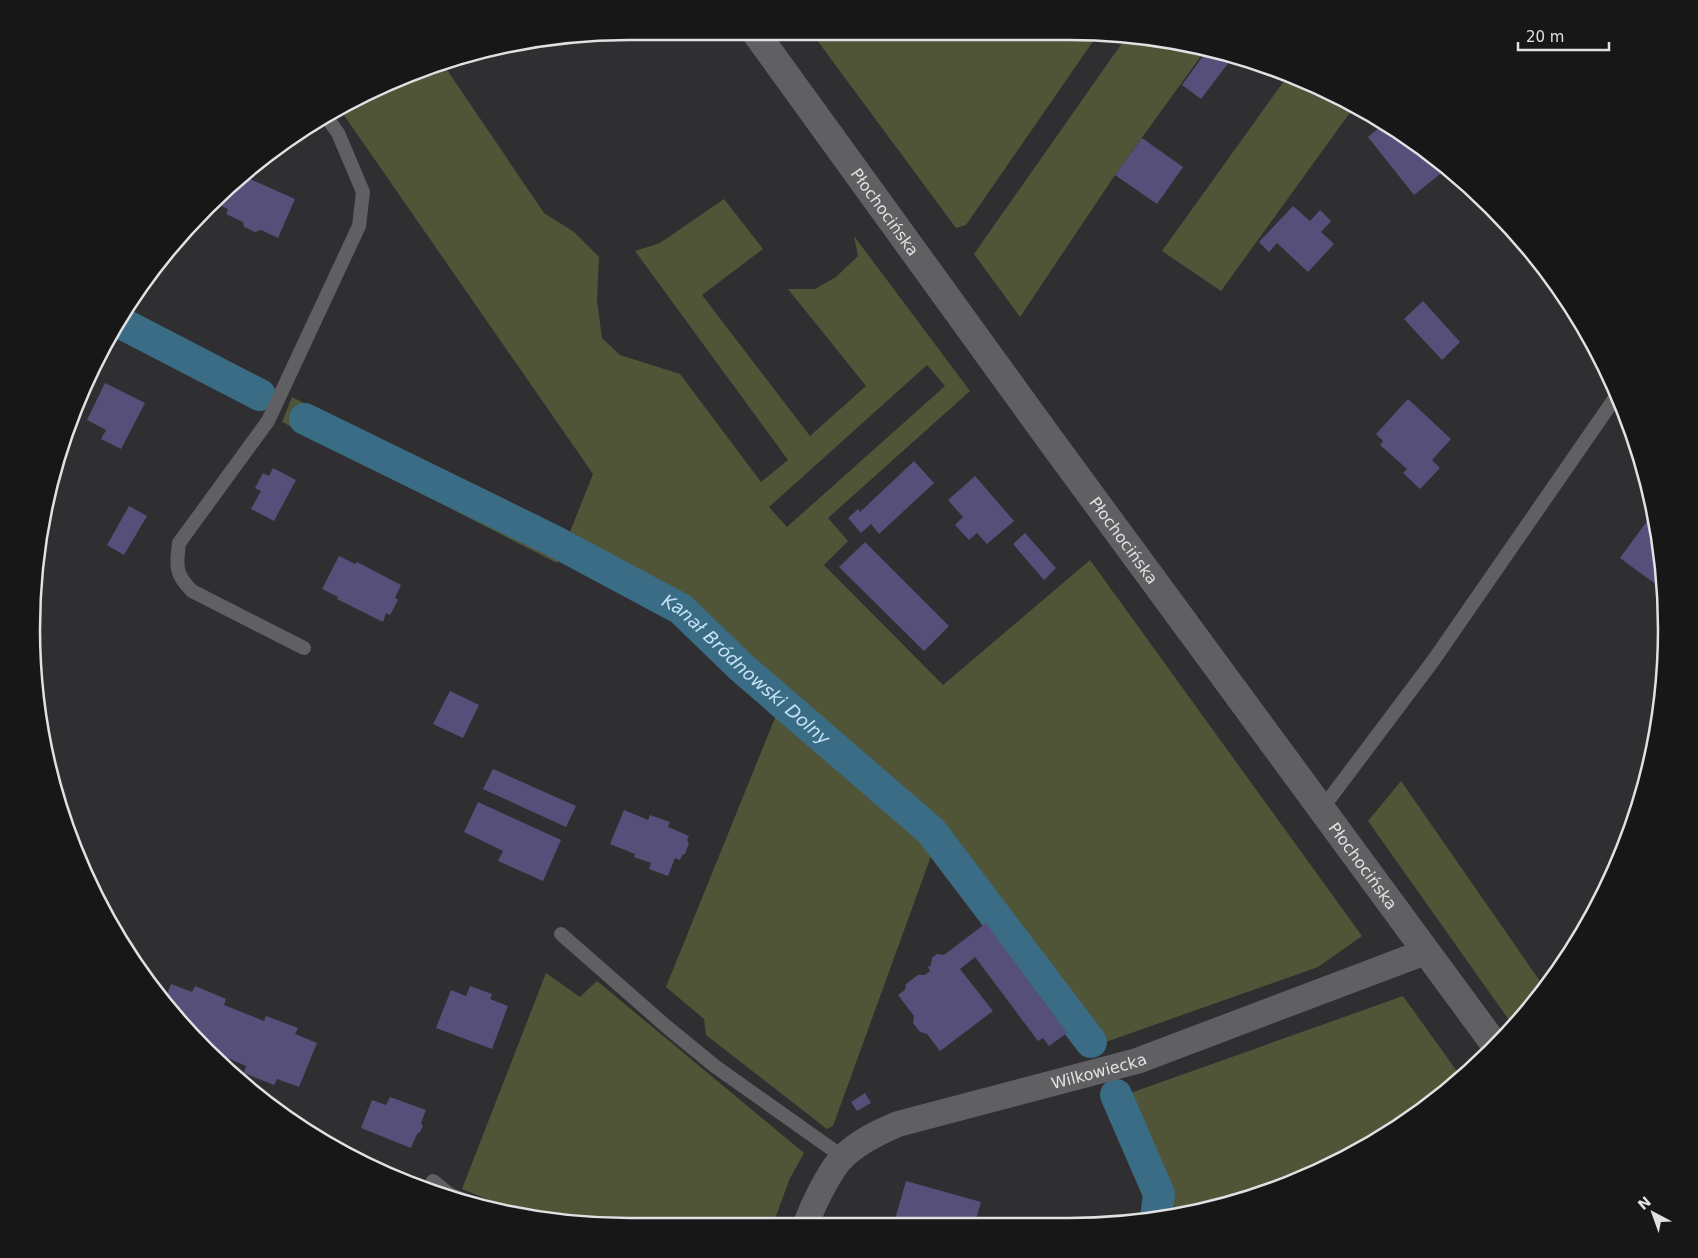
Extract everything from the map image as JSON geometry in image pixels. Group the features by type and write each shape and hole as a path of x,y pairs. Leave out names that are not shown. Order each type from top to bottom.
{"main road":[{"name":"Płochocińska","path":"761,40 1048,438 1491,1039"}],"street":[{"name":"Wilkowiecka","path":"809,1218 821,1190 843,1157 872,1136 898,1124 1137,1061 1425,952"}],"lane":[{"path":"304,648 192,591 181,581 176,562 179,543 268,421 359,226 363,192 338,133 330,122"},
{"path":"1321,810 1433,661 1612,402"},
{"path":"562,934 666,1027 709,1061 843,1157"},
{"path":"433,1181 441,1187"}],"green space":[{"path":"817,40 1093,41 966,225 956,228"},
{"path":"1122,43 1201,55 1115,175 1020,317 974,254"},
{"path":"446,69 544,213 574,232 599,257 597,301 602,338 620,355 680,374 761,482 788,460 635,251 660,243 724,199 763,249 702,295 810,436 866,386 788,289 815,289 836,277 858,256 854,236 970,391 828,518 848,541 824,565 943,685 1090,560 1362,936 1318,967 1100,1044 1081,1045 935,845 833,1126 827,1129 706,1035 704,1019 666,987 779,708 683,623 646,597 561,555 557,563 282,422 292,397 568,537 593,474 343,114 404,85","holes":["927,365 945,386 787,527 769,507"]},
{"path":"1284,81 1350,112 1221,291 1162,251"},
{"path":"129,318 272,388 265,408 121,331"},
{"path":"1401,781 1540,982 1509,1020 1368,821"},
{"path":"546,973 580,997 597,981 804,1153 790,1178 775,1218 590,1217 514,1207 496,1203 462,1189"},
{"path":"1403,996 1457,1072 1396,1119 1330,1157 1258,1187 1184,1207 1176,1208 1163,1190 1163,1210 1148,1213 1151,1193 1108,1101"}],"building":[{"path":"1203,56 1229,62 1201,99 1182,85"},
{"path":"1379,128 1441,173 1414,195 1368,137"},
{"path":"1142,138 1183,167 1157,204 1115,175"},
{"path":"250,179 295,199 278,238 261,230 255,232 244,227 243,222 226,214 228,209 220,206"},
{"path":"1293,206 1310,221 1320,210 1331,221 1321,232 1334,244 1308,272 1277,243 1269,252 1259,242"},
{"path":"1423,301 1460,342 1442,360 1404,319"},
{"path":"105,383 145,403 121,449 101,439 106,430 87,420"},
{"path":"1408,399 1451,439 1432,460 1440,468 1420,489 1403,473 1407,469 1380,445 1383,441 1376,434"},
{"path":"914,461 934,483 879,534 871,524 861,533 848,518 858,509 860,512"},
{"path":"273,468 296,480 274,521 251,509 261,491 255,488 263,473 269,476"},
{"path":"975,476 1014,521 987,544 977,533 969,540 955,525 963,517 948,500"},
{"path":"129,506 147,516 124,555 107,545"},
{"path":"1648,520 1656,585 1620,558"},
{"path":"1025,533 1056,568 1044,580 1013,544"},
{"path":"865,542 949,626 924,651 839,567"},
{"path":"339,556 355,564 357,562 401,585 395,598 398,600 390,615 386,613 383,622 337,599 338,597 322,589"},
{"path":"450,691 479,705 463,738 433,724"},
{"path":"493,769 576,806 566,827 483,789"},
{"path":"478,802 561,840 543,881 498,861 503,851 464,832"},
{"path":"624,810 648,820 650,815 670,822 668,827 689,836 687,840 689,843 685,854 682,855 680,860 675,858 668,876 649,869 651,863 634,857 635,854 610,844"},
{"path":"986,923 1067,1033 1049,1046 1043,1038 1038,1041 975,957 960,969 993,1011 940,1051 927,1034 920,1032 913,1023 914,1016 898,995 905,990 906,984 918,975 925,975 930,971 928,967 931,965 932,958 937,954 944,955"},
{"path":"171,984 192,992 195,986 226,999 224,1005 264,1021 266,1016 298,1028 295,1034 317,1043 299,1087 277,1079 274,1085 244,1073 246,1066 226,1057 186,1017 167,994"},
{"path":"470,986 492,994 490,999 508,1006 492,1049 436,1028 451,990 466,996"},
{"path":"865,1093 871,1103 857,1111 851,1102"},
{"path":"390,1097 426,1110 421,1123 423,1126 411,1148 361,1128 372,1100 386,1105"},
{"path":"906,1181 981,1202 976,1218 895,1218"}],"waterway":[{"name":"Kanał Bródnowski Dolny","path":"125,325 260,395"},
{"name":"Kanał Bródnowski Dolny","path":"305,419 554,541 681,609 742,668 931,831 1091,1042"},
{"name":"Kanał Bródnowski Dolny","path":"1116,1095 1159,1194 1157,1211"}]}
